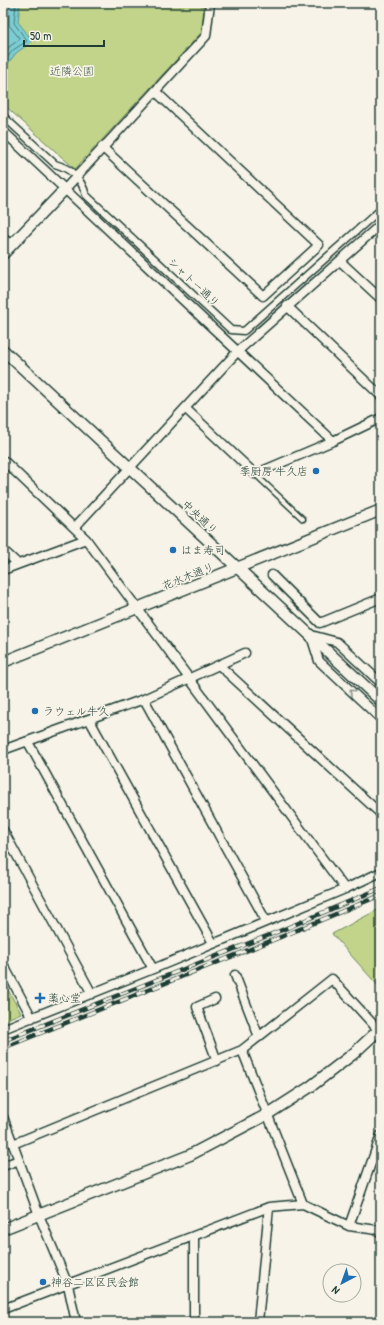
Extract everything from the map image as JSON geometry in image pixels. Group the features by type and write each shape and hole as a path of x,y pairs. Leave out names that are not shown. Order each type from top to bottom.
{"street":[{"path":"3,254 206,36 210,3"},
{"path":"102,147 262,296 319,245 155,91"},
{"path":"3,116 55,164 65,167 77,175"},
{"path":"3,131 238,350 333,441"},
{"name":"シャトー通り","path":"77,175 83,184 86,195 230,330 244,331 381,209"},
{"path":"75,527 238,350 381,224"},
{"path":"3,238 11,246"},
{"path":"340,261 381,299"},
{"path":"288,306 381,396"},
{"name":"中央通り","path":"3,350 381,701"},
{"path":"185,408 255,474 333,441 381,418"},
{"path":"3,460 86,539 139,608 188,678 345,889"},
{"name":"花水木通り","path":"3,662 238,569 381,510"},
{"path":"3,570 86,539"},
{"path":"3,550 18,564"},
{"path":"272,575 320,623 381,598"},
{"path":"311,635 337,642 381,683"},
{"path":"311,635 319,661 381,719"},
{"path":"3,750 144,699 244,653"},
{"path":"220,665 381,814"},
{"path":"144,699 266,921"},
{"path":"89,719 214,943"},
{"path":"28,742 153,969"},
{"path":"3,830 92,994"},
{"path":"3,1029 153,969 345,889 381,872"},
{"path":"3,964 32,1018"},
{"path":"235,975 258,1037"},
{"path":"3,1230 190,1156 268,1114 310,1087 353,1054 380,1030 332,979 242,1050 13,1144"},
{"path":"215,999 197,1007 217,1061"},
{"path":"242,1050 302,1204"},
{"path":"3,1117 38,1215 68,1284 76,1322"},
{"path":"349,1226 381,1135"},
{"path":"3,1166 19,1160"},
{"path":"3,1309 269,1207 302,1204 349,1226 377,1230 381,1233"},
{"path":"258,1322 269,1207"},
{"path":"194,1236 194,1322"}],"lane":[{"path":"255,474 303,519"}],"green space":[{"name":"近隣公園","path":"3,3 193,3 204,7 202,32 75,169 3,104"},
{"path":"381,908 381,989 332,934"},
{"path":"3,981 21,1013 3,1021"}],"water":[{"path":"7,3 20,3 18,22 33,41 16,53 3,70 3,5"}],"railway":[{"path":"3,1041 282,930 381,888"},
{"path":"3,1048 283,936 381,895"}],"place":[{"name":"季厨房 牛久店","path":"316,471"},
{"name":"はま寿司","path":"173,550"},
{"name":"ラウェル牛久","path":"35,711"},
{"name":"薬心堂","path":"40,998"},
{"name":"神谷二区区民会館","path":"43,1282"}]}
